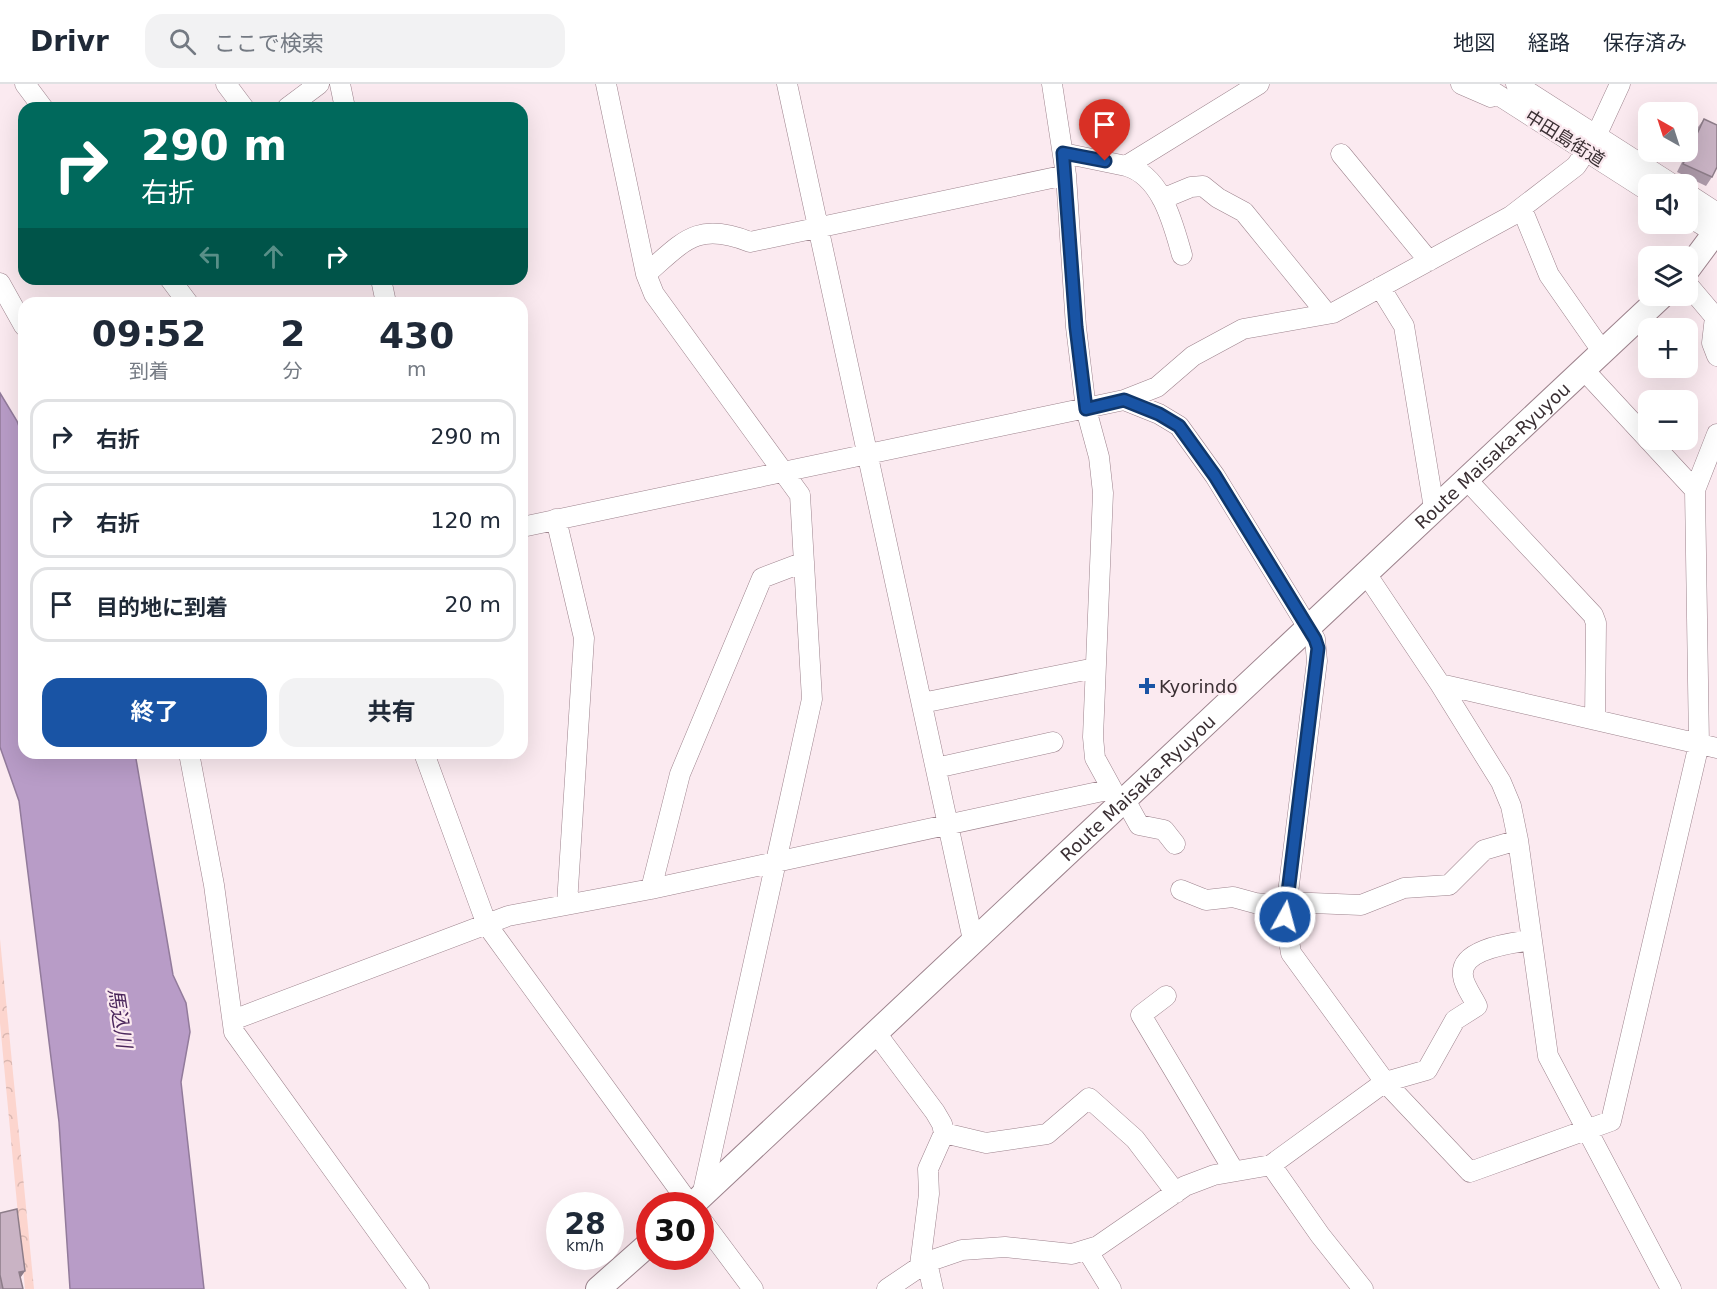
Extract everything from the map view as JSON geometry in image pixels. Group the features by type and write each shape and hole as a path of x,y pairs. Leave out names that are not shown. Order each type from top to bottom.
{"main road":[{"path":"1698,255 1717,227"},
{"name":"Route Maisaka-Ryuyou","path":"710,1192 973,940 1118,797 1306,627 1651,306"},
{"path":"598,1289 636,1255"}],"street":[{"path":"25,84 38,102"},
{"path":"226,84 240,102"},
{"path":"295,102 319,84"},
{"path":"340,84 344,102"},
{"path":"606,84 646,274 654,294 800,495 812,699 698,1192"},
{"path":"787,84 973,940"},
{"path":"1052,84 1066,175 1076,327 1086,409 1099,457 1103,493 1095,668 1093,737 1095,758 1118,797 1140,825 1164,830 1175,844"},
{"path":"1126,166 1259,84"},
{"path":"1461,84 1519,109"},
{"name":"中田島街道","path":"1481,84 1519,109 1591,143 1638,183"},
{"path":"1515,84 1591,143 1652,174"},
{"path":"528,526 1086,409 1124,400 1157,387 1192,357 1243,329 1327,314 1522,209 1576,166 1591,143 1620,84"},
{"path":"1063,153 1136,169 1162,199 1171,217 1182,255"},
{"path":"1341,154 1429,261"},
{"path":"646,274 694,235 715,232 750,242 1066,175"},
{"path":"1162,199 1191,187 1203,186 1218,198 1244,212 1327,314"},
{"path":"1698,205 1717,227"},
{"path":"1522,209 1549,275 1602,351"},
{"path":"1698,220 1717,227"},
{"path":"0,283 18,315"},
{"path":"1380,287 1404,326 1434,508"},
{"path":"1698,297 1715,317 1712,343 1717,356"},
{"path":"1583,369 1695,490"},
{"path":"1124,400 1159,414 1179,426 1215,476 1318,648 1286,904 1285,934 1290,953 1385,1082 1470,1172 1611,1121 1708,746 1695,490 1717,434"},
{"path":"1466,479 1593,615 1596,623 1595,720"},
{"path":"556,519 584,638 567,904"},
{"path":"651,889 680,774 762,578 804,562"},
{"path":"1365,572 1440,684 1501,782 1511,806 1518,840 1548,1056 1671,1289"},
{"path":"922,703 1095,668"},
{"path":"1440,684 1708,746"},
{"path":"936,768 1053,742"},
{"path":"190,759 214,885 234,1032 418,1289"},
{"path":"426,759 487,925 685,1192"},
{"path":"233,1020 487,925 508,915 651,889 948,824 1118,797"},
{"path":"1181,890 1206,900 1233,897 1255,903 1361,905 1404,888 1449,885 1484,850 1518,840"},
{"path":"887,1289 923,1264 962,1250 983,1248 1072,1254 1087,1250 1116,1235 1176,1193 1214,1175 1271,1165 1385,1082 1427,1071 1455,1020 1477,1006 1462,976 1465,964 1484,949 1531,940"},
{"path":"1166,996 1141,1015 1234,1171"},
{"path":"876,1033 935,1112 944,1133 928,1169 930,1194 923,1264 933,1289"},
{"path":"944,1133 986,1143 1047,1134 1089,1098 1135,1139 1176,1193"},
{"path":"1271,1165 1320,1236 1364,1289"},
{"path":"714,1233 753,1289"},
{"path":"1087,1250 1112,1289"}],"green space":[{"path":"0,939 34,1289 25,1289 0,1023"}],"water":[{"name":"馬込川","path":"0,393 18,424 18,759 136,759 173,975 186,1003 190,1032 181,1082 204,1289 70,1289 59,1122 19,801 0,747"}],"building":[{"path":"1704,119 1717,125 1717,167 1712,177 1683,164 1684,162 1698,162 1698,132"},
{"path":"17,1209 25,1271 19,1272 23,1289 3,1289 0,1275 0,1213"}],"place":[{"name":"Kyorindo","path":"1147,686"}],"route":[{"path":"1105,161 1063,153 1076,327 1086,409 1124,400 1159,414 1179,426 1215,476 1315,639 1318,648 1285,917"}]}
